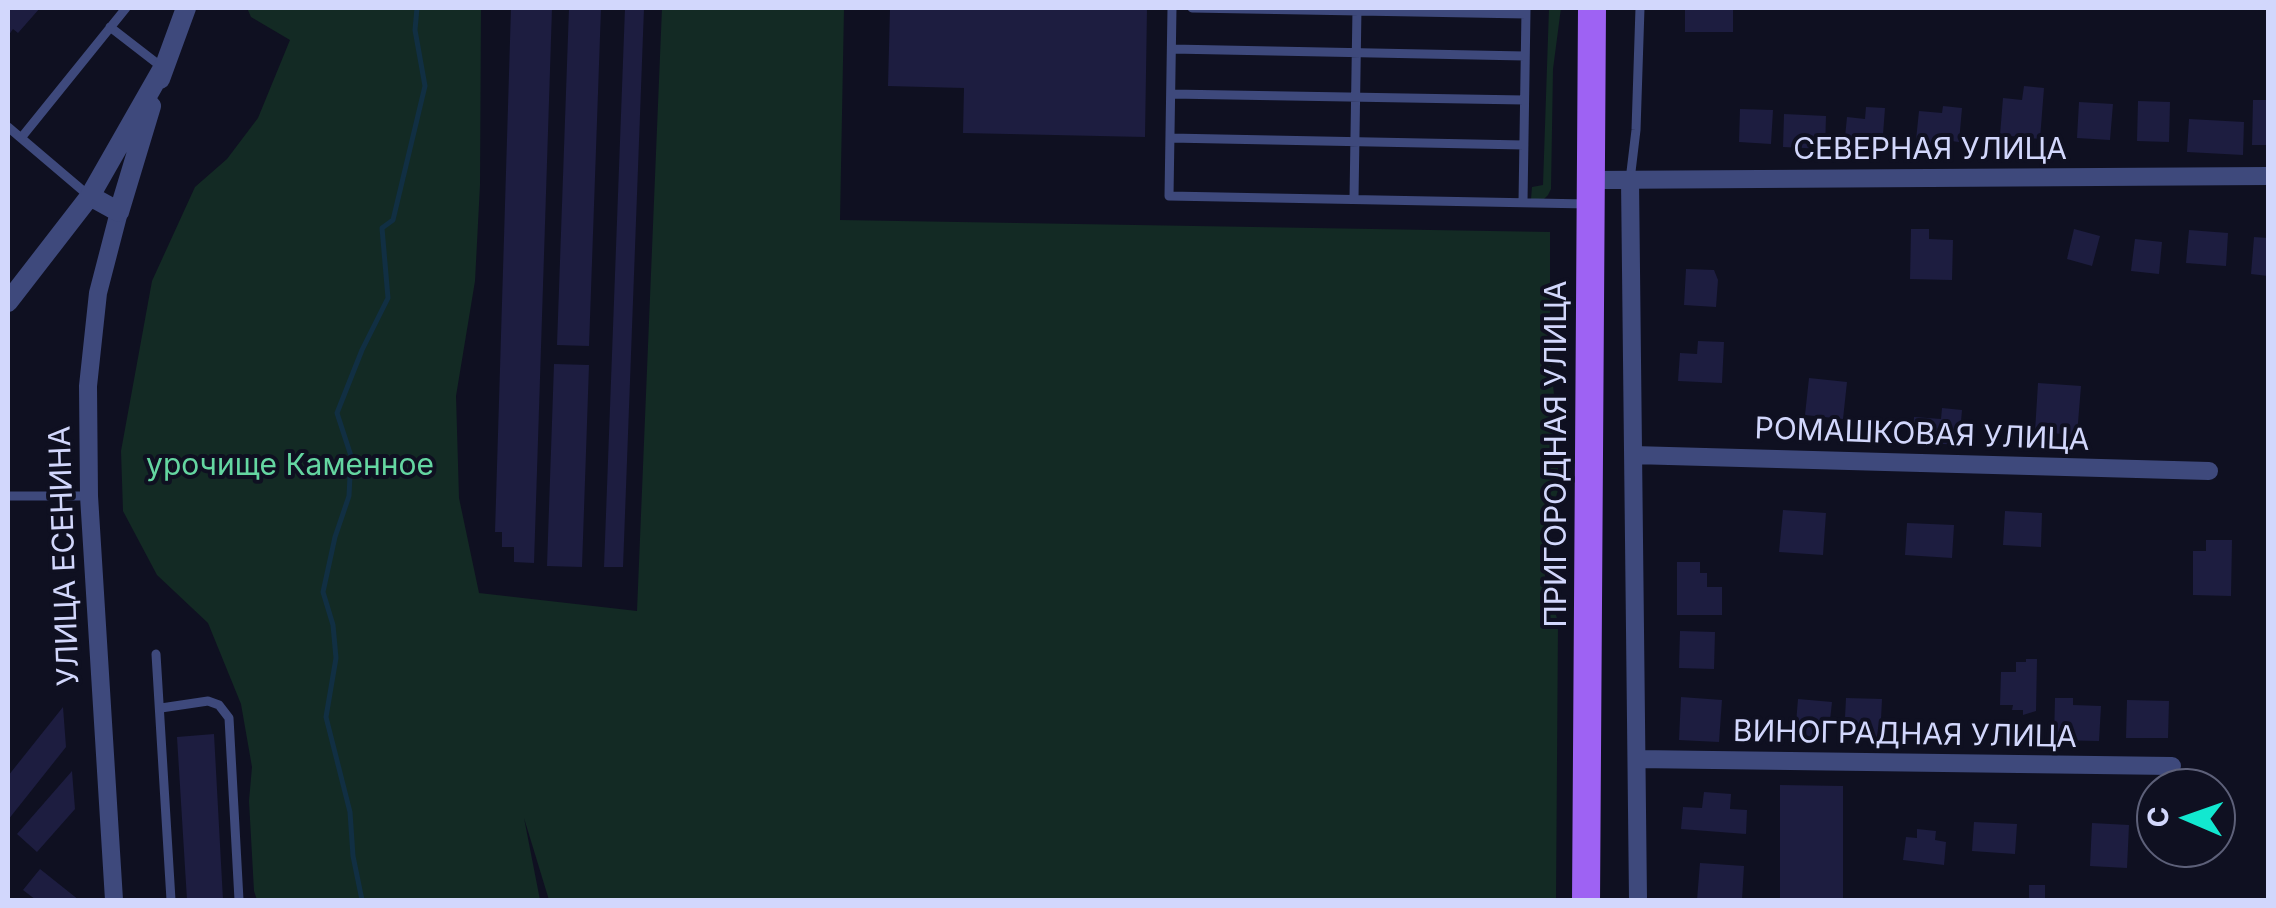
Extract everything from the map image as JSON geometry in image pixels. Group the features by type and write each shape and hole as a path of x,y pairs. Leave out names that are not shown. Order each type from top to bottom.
{"main road":[{"name":"ПРИГОРОДНАЯ УЛИЦА","path":"1586,900 1592,8"}],"street":[{"name":"УЛИЦА ЕСЕНИНА","path":"114,900 89,496 88,386 98,293 119,212 163,68 186,8"},
{"name":"УЛИЦА ЕСЕНИНА","path":"8,302 90,196 163,68"},
{"name":"СЕВЕРНАЯ УЛИЦА","path":"1591,192 1630,180 2268,176"},
{"path":"1630,180 1638,900"},
{"path":"90,196 119,212"},
{"name":"РОМАШКОВАЯ УЛИЦА","path":"1633,455 2209,471"},
{"name":"ВИНОГРАДНАЯ УЛИЦА","path":"1637,759 2172,766"}],"lane":[{"path":"20,138 126,8"},
{"path":"1172,8 1169,196 1523,202 1591,192"},
{"path":"1192,8 1526,10 1523,202"},
{"path":"1630,180 1636,130 1640,8"},
{"path":"1354,199 1358,9"},
{"path":"110,27 163,68"},
{"path":"1172,50 1525,56"},
{"path":"1171,94 1524,100"},
{"path":"8,127 90,196"},
{"path":"1170,138 1524,144"},
{"path":"8,496 89,496"},
{"path":"156,654 171,900"},
{"path":"161,708 208,701 219,704 229,718 239,900"}],"green space":[{"name":"урочище Каменное","path":"247,8 481,8 475,281 456,396 459,498 479,593 637,611 662,8 844,8 840,220 1550,232 1550,360 1558,428 1558,490 1548,525 1545,576 1558,622 1556,900 549,900 524,818 540,900 257,900 249,801 252,767 241,704 208,623 157,575 123,511 121,451 152,281 195,187 227,159 258,118 290,40 251,17"},
{"path":"1549,8 1561,8 1553,69 1551,189 1543,200 1531,199 1532,187 1543,185"}],"building":[{"path":"8,8 40,8 18,33 13,29 8,36"},
{"path":"511,8 552,8 534,563 514,562 514,547 502,547 502,532 495,532"},
{"path":"569,8 601,8 589,346 557,345"},
{"path":"625,8 644,8 623,567 604,567"},
{"path":"890,8 1147,8 1145,137 963,133 964,88 888,86"},
{"path":"1685,8 1733,8 1733,32 1685,32"},
{"path":"2024,86 2044,88 2040,139 2000,135 2003,98 2022,100"},
{"path":"2253,100 2268,100 2268,145 2252,145"},
{"path":"2138,101 2170,102 2169,142 2137,141"},
{"path":"2079,102 2113,104 2110,140 2077,138"},
{"path":"1943,106 1962,108 1959,142 1944,140 1943,152 1915,150 1919,111 1942,113"},
{"path":"1866,107 1885,108 1882,148 1859,146 1858,159 1843,158 1847,117 1865,119"},
{"path":"1740,109 1773,110 1771,144 1739,142"},
{"path":"1784,114 1826,116 1825,149 1783,147"},
{"path":"2189,119 2244,122 2243,155 2187,152"},
{"path":"1911,229 1929,229 1929,239 1953,240 1952,280 1910,279"},
{"path":"2074,229 2100,236 2092,266 2067,259"},
{"path":"2189,230 2228,233 2226,266 2186,263"},
{"path":"2254,237 2268,238 2268,276 2251,274"},
{"path":"2135,239 2162,242 2159,274 2131,271"},
{"path":"1686,269 1714,270 1718,280 1716,307 1684,305"},
{"path":"1698,341 1724,342 1722,383 1678,381 1680,353 1697,354"},
{"path":"554,364 589,365 582,567 547,566"},
{"path":"1809,378 1847,382 1843,419 1805,415"},
{"path":"2038,383 2081,386 2077,435 2035,432"},
{"path":"1942,408 1962,410 1959,445 1913,442 1914,417 1941,419"},
{"path":"1783,510 1826,513 1823,555 1779,552"},
{"path":"2005,511 2042,513 2041,547 2003,545"},
{"path":"1907,523 1954,525 1952,558 1905,555"},
{"path":"2206,540 2232,540 2231,596 2193,595 2193,551 2206,551"},
{"path":"1677,562 1700,562 1700,573 1707,573 1707,587 1722,587 1722,615 1677,615"},
{"path":"1680,631 1715,632 1714,669 1679,668"},
{"path":"2037,659 2036,711 2023,715 2023,710 2012,710 2013,705 2000,705 2001,672 2016,672 2016,662"},
{"path":"1681,697 1722,700 1719,742 1679,740"},
{"path":"1846,698 1882,699 1880,739 1844,738"},
{"path":"2055,698 2073,698 2073,705 2101,706 2099,741 2054,740"},
{"path":"1798,699 1832,702 1828,739 1795,736"},
{"path":"2127,700 2169,701 2168,738 2126,738"},
{"path":"63,707 66,747 8,820 8,776"},
{"path":"214,734 223,900 187,900 177,737"},
{"path":"72,771 75,809 37,852 17,834"},
{"path":"1780,785 1843,786 1843,900 1780,900"},
{"path":"1704,792 1731,794 1730,809 1747,810 1746,834 1681,829 1683,807 1702,808"},
{"path":"1974,822 2017,824 2015,854 1972,851"},
{"path":"2092,823 2129,825 2127,868 2090,866"},
{"path":"1917,829 1936,831 1935,840 1946,842 1944,865 1903,860 1906,837 1917,838"},
{"path":"1700,863 1744,866 1742,900 1697,900"},
{"path":"40,869 79,900 36,900 23,890"},
{"path":"2029,885 2045,885 2045,900 2029,900"}],"waterway":[{"path":"362,900 350,812 326,717 336,658 333,625 323,592 349,496 351,456 337,413 388,298 382,228 393,220 425,86 415,30 417,8"}]}
